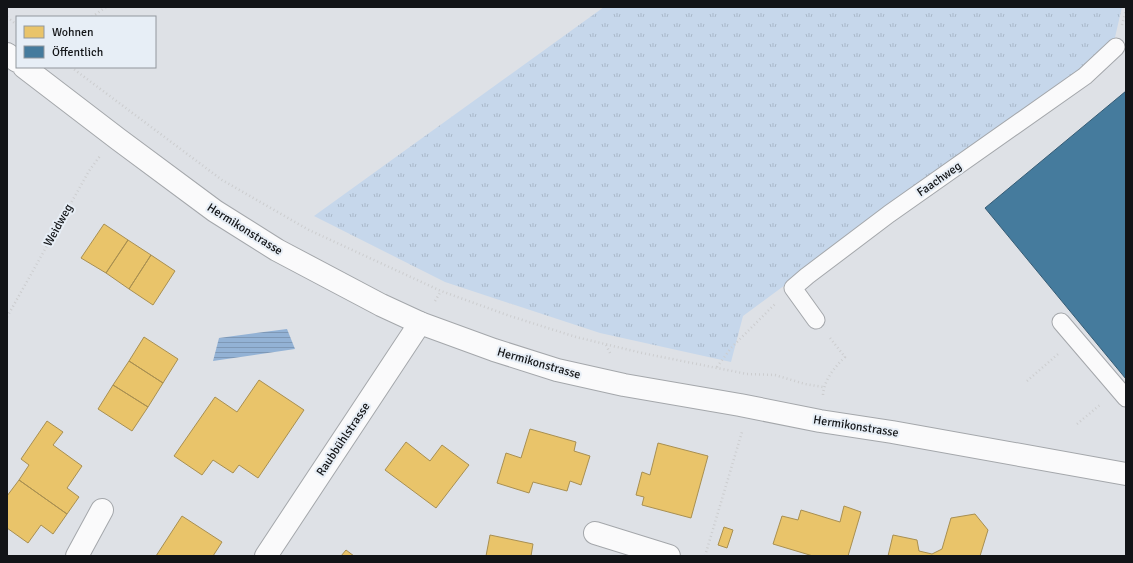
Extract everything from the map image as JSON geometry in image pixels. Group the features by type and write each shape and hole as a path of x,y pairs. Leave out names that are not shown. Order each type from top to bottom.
{"street":[{"path":"7,54 16,60"},
{"name":"Hermikonstrasse","path":"25,68 215,211 277,250 374,302 420,323 494,350 557,370 624,385 740,405 820,421 892,432 1126,474"},
{"name":"Raubbühlstrasse","path":"266,556 420,323"},
{"path":"77,556 102,510"},
{"path":"595,533 668,556"}],"lane":[{"name":"Faachweg","path":"793,288 889,214 1085,76 1116,47"},
{"path":"793,288 816,320"},
{"path":"1061,322 1123,394"}],"path":[{"path":"93,16 106,7"},
{"path":"7,17 16,24"},
{"path":"72,68 222,180 316,233 441,291 510,316 576,337 642,353 747,374 775,375 805,384 823,387"},
{"name":"Weidweg","path":"7,317 89,171 99,157 118,139"},
{"path":"717,367 731,348 793,288"},
{"path":"1027,381 1075,339"},
{"path":"822,399 823,387 834,368 845,357"},
{"path":"1077,424 1123,394"},
{"path":"705,556 742,430"}],"green space":[{"path":"604,7 1122,7 1113,46 743,316 731,362 600,333 445,282 314,216"}],"water":[{"path":"287,329 295,349 213,361 219,338"}],"building: Wohnen":[{"path":"104,224 128,240 106,273 81,258"},
{"path":"128,240 151,255 129,289 106,273"},
{"path":"151,255 175,271 153,305 129,289"},
{"path":"144,337 178,359 163,383 129,361"},
{"path":"129,361 163,383 148,407 113,385"},
{"path":"259,380 304,410 258,478 239,465 233,473 213,460 202,475 174,456 215,397 237,412"},
{"path":"113,385 148,407 132,431 98,409"},
{"path":"47,421 63,432 53,445 82,466 67,488 79,497 67,514 19,480 29,465 21,459"},
{"path":"530,429 576,442 574,451 590,456 581,485 570,481 567,491 533,482 529,493 497,483 506,453 521,458"},
{"path":"406,442 430,461 442,445 469,465 436,508 385,470"},
{"path":"658,443 708,456 691,518 642,505 644,497 636,495 642,472 650,475"},
{"path":"19,480 67,514 53,534 41,525 28,543 7,528 7,496"},
{"path":"844,506 861,512 848,556 813,556 773,544 782,516 798,520 801,510 840,522"},
{"path":"975,514 988,530 980,556 888,556 893,535 917,540 919,551 932,554 942,549 951,518"},
{"path":"182,516 222,542 213,556 156,556"},
{"path":"724,527 733,530 727,548 718,545"},
{"path":"490,535 533,544 531,556 486,556"},
{"path":"346,550 354,556 341,556"}],"building: Öffentlich":[{"path":"1126,91 1126,379 985,208"}]}
